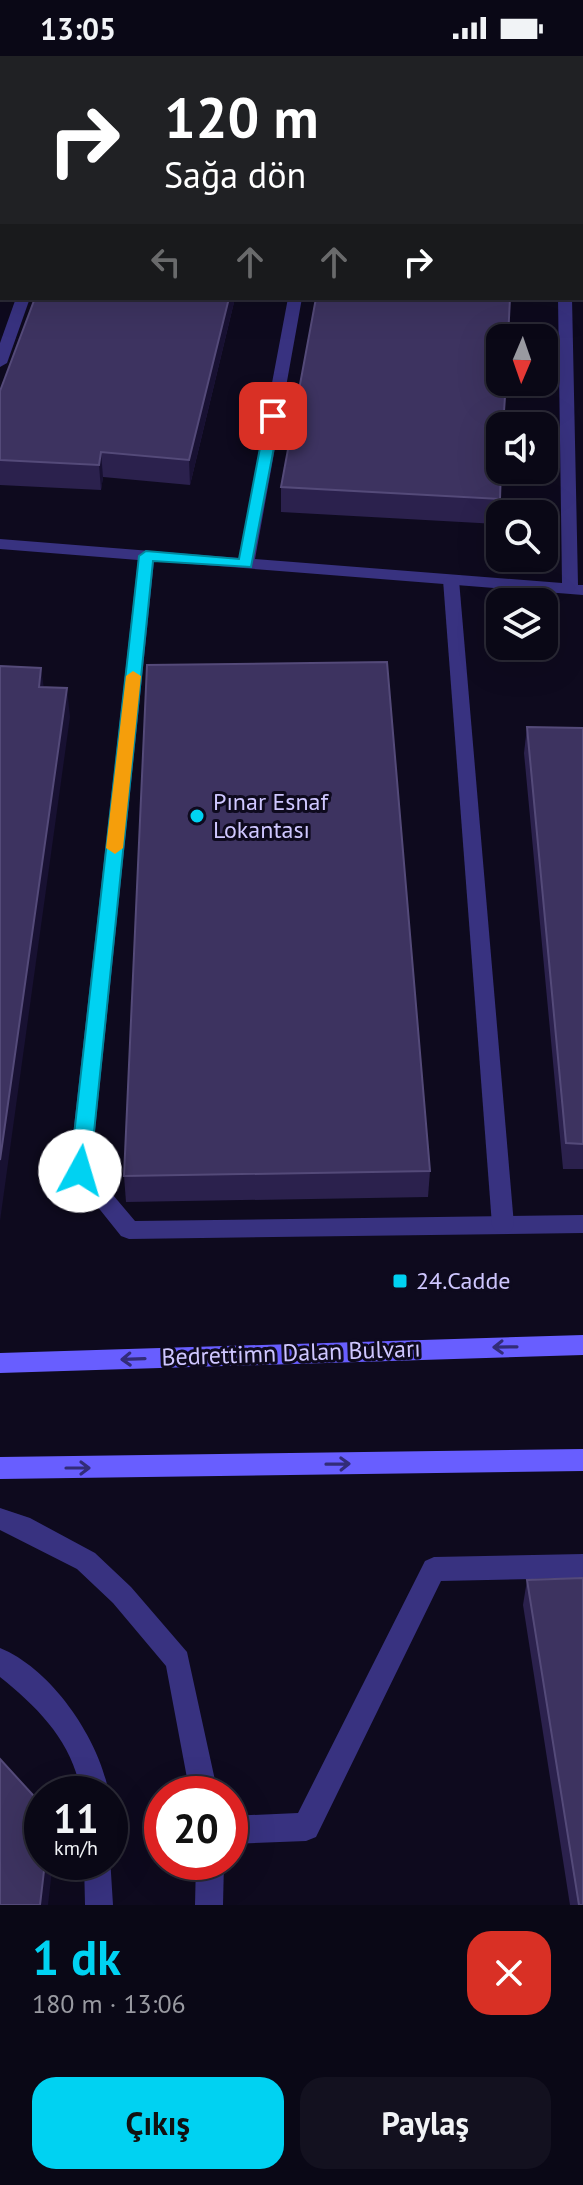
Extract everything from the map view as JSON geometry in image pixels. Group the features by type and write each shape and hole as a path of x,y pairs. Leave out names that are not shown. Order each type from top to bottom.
{"main road":[{"name":"Bedrettimn Dalan Bulvarı","path":"0,1363 583,1345"},
{"path":"0,1468 583,1460"}],"street":[{"path":"0,363 22,300"},
{"path":"246,564 295,300"},
{"path":"0,544 577,590 565,300"},
{"path":"146,556 80,1171 129,1230 583,1224"},
{"path":"451,580 503,1225"},
{"path":"0,1519 21,1526 86,1561 122,1595 178,1661 200,1776"},
{"path":"248,1829 306,1827 434,1569 583,1566"},
{"path":"0,1661 32,1685 58,1713 80,1747 89,1776"},
{"path":"98,1880 99,1905"},
{"path":"209,1905 210,1880"}],"building":[{"path":"34,300 229,300 189,460 101,452 99,465 0,460 0,391"},
{"path":"316,300 510,300 509,324 486,324 486,396 505,396 504,412 486,412 486,484 501,484 500,499 281,487"},
{"path":"387,662 430,1171 124,1176 147,665"},
{"path":"0,666 41,668 39,687 67,688 0,1160"},
{"path":"527,727 583,728 583,1144 566,1143"},
{"path":"583,1578 583,1905 579,1905 527,1580"},
{"path":"0,1759 24,1785 24,1880 43,1880 40,1905 0,1905"}],"slow traffic":[{"path":"115,848 133,676"}],"place":[{"name":"Pınar Esnaf Lokantası","path":"197,816"},
{"name":"24.Cadde","path":"400,1281"}],"route":[{"path":"80,1171 146,556 246,564 273,416"}]}
